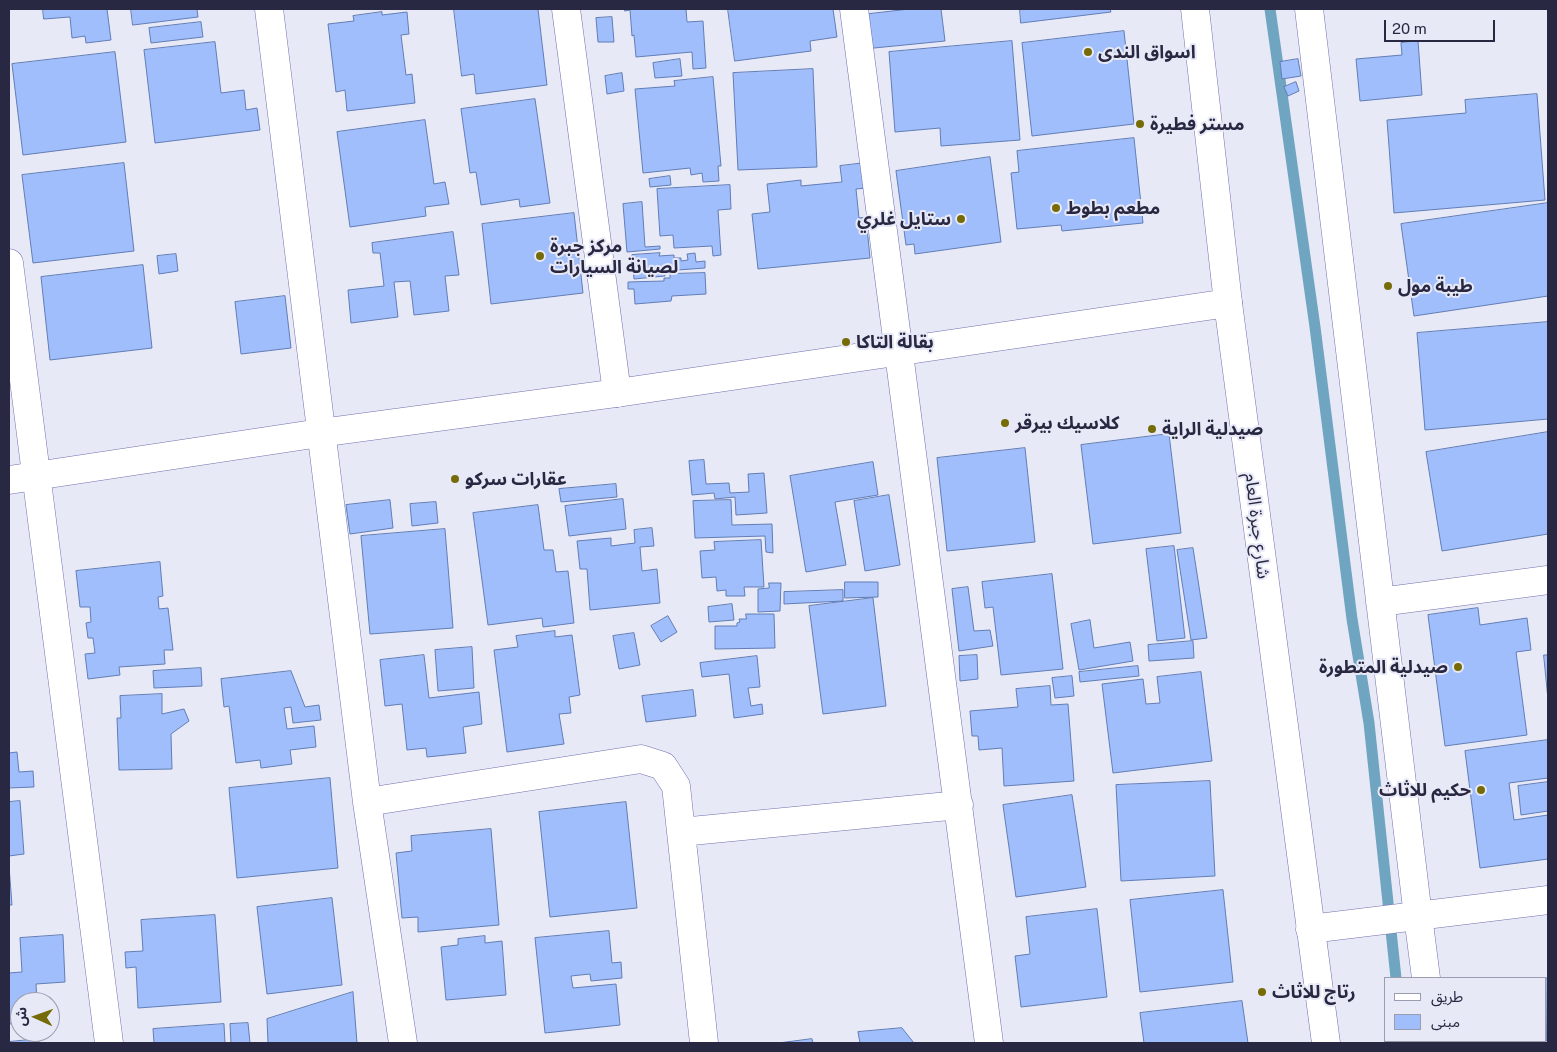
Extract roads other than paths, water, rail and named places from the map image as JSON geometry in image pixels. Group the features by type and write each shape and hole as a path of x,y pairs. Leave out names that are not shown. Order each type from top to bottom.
{"street":[{"path":"269,9 367,802 402,1043"},
{"path":"566,9 617,392"},
{"path":"854,9 989,1043"},
{"name":"شارع جبرة العام","path":"1195,9 1228,302 1326,1043"},
{"path":"1309,9 1426,977"},
{"path":"9,263 109,1043"},
{"path":"9,480 320,432 898,352 1228,302"},
{"path":"1380,602 1548,580"},
{"path":"367,802 641,759 663,766 676,786 704,1043"},
{"path":"681,832 959,805"},
{"path":"1310,929 1548,900"}],"waterway":[{"path":"1270,9 1315,327 1352,619 1369,723 1396,977"}],"place":[{"name":"اسواق الندى","path":"1088,52"},
{"name":"مستر فطيرة","path":"1140,124"},
{"name":"مطعم بطوط","path":"1056,208"},
{"name":"ستايل غلري","path":"961,219"},
{"name":"مركز جبرة لصيانة السيارات","path":"540,256"},
{"name":"طيبة مول","path":"1388,286"},
{"name":"بقالة التاكا","path":"846,342"},
{"name":"كلاسيك بيرقر","path":"1005,423"},
{"name":"صيدلية الراية","path":"1152,429"},
{"name":"عقارات سركو","path":"455,479"},
{"name":"صيدلية المتطورة","path":"1458,667"},
{"name":"حكيم للاثاث","path":"1481,790"},
{"name":"رتاج للاثاث","path":"1262,992"}]}
